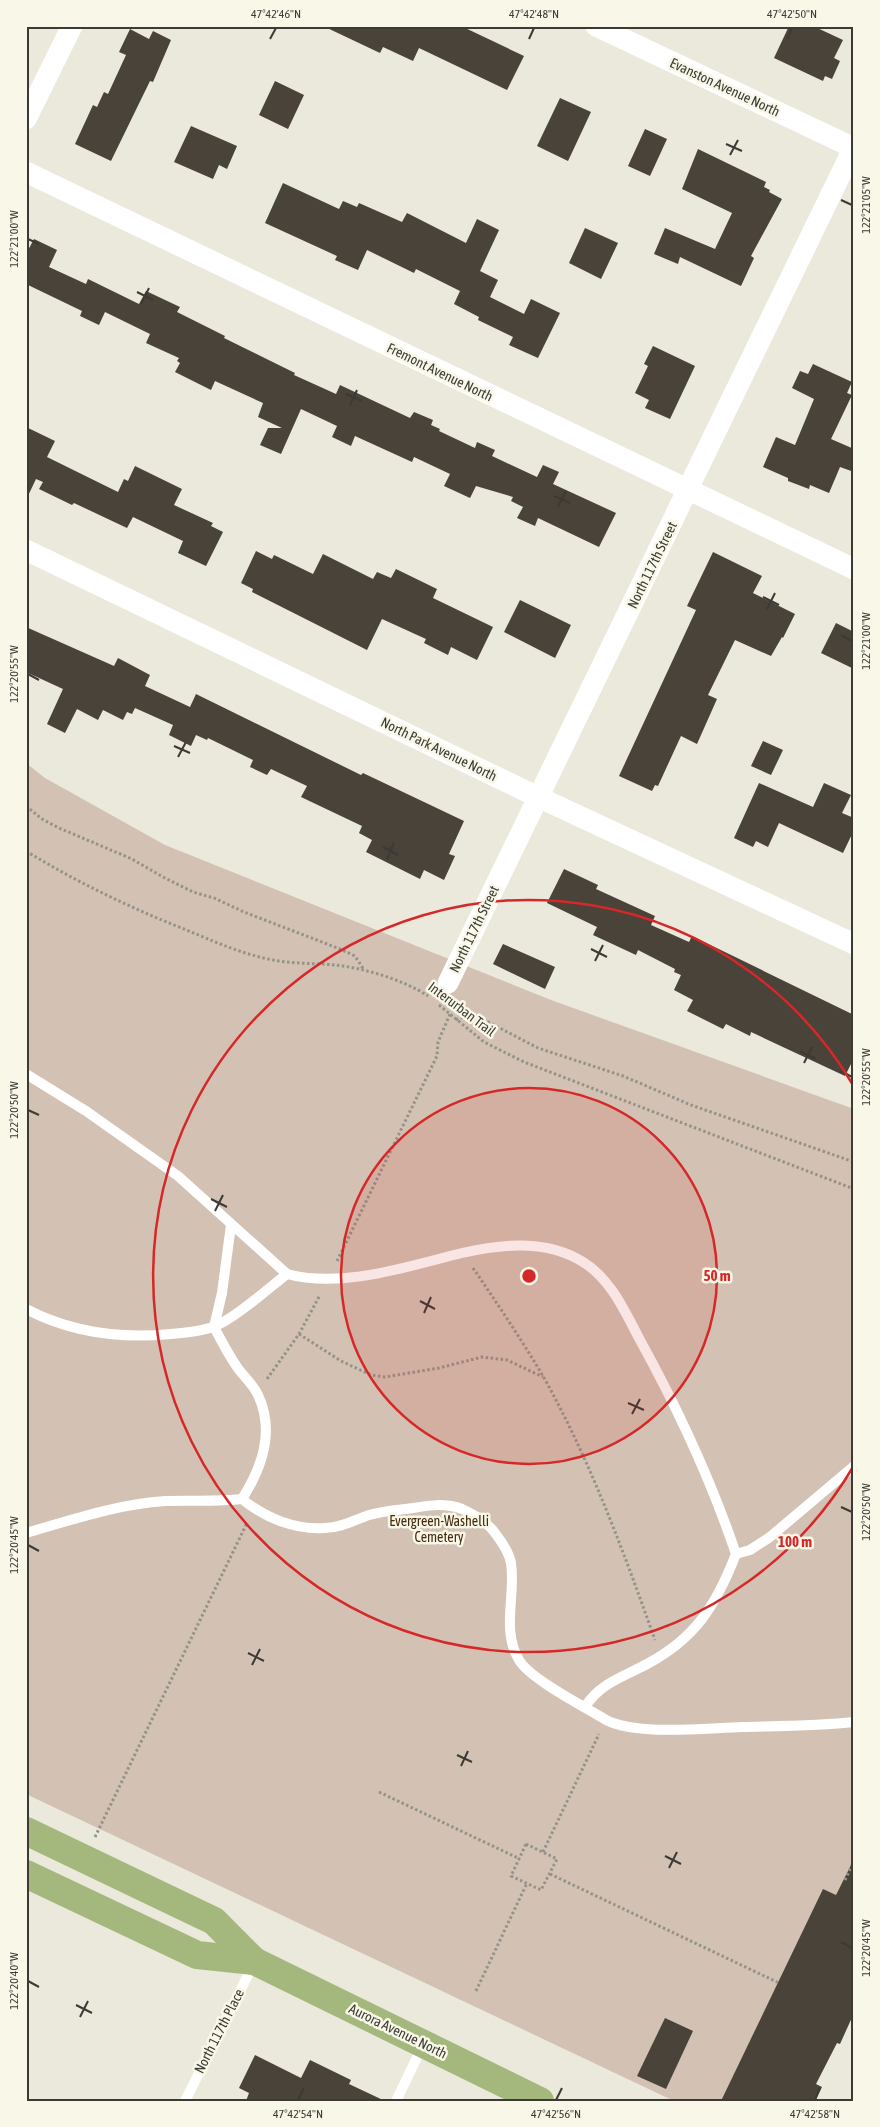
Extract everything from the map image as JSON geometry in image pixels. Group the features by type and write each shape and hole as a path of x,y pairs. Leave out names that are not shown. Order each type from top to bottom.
{"highway":[{"name":"Aurora Avenue North","path":"26,1831 214,1921 254,1961 540,2101"},
{"name":"Aurora Avenue North","path":"26,1874 197,1954 254,1961"}],"street":[{"path":"26,119 72,26"},
{"name":"Evanston Avenue North","path":"596,26 854,147"},
{"name":"North 117th Street","path":"448,983 854,147"},
{"name":"Fremont Avenue North","path":"26,172 854,569"},
{"name":"North Park Avenue North","path":"26,550 538,796 854,944"}],"lane":[{"path":"26,1074 86,1111 178,1176 288,1274 301,1278 328,1280 394,1270 462,1253 502,1246 541,1246 576,1257 603,1278 625,1312 683,1423 713,1492 736,1554 719,1594 706,1616 693,1632 661,1656 603,1686 584,1707"},
{"path":"231,1225 222,1293 214,1327 237,1368 257,1393 264,1410 265,1424 264,1454 255,1478 242,1499"},
{"path":"26,1309 71,1328 106,1335 155,1336 192,1332 214,1327 288,1274"},
{"path":"736,1554 750,1550 765,1540 854,1466"},
{"path":"26,1533 139,1504 165,1501 216,1502 242,1499 254,1509 283,1523 307,1528 326,1528 344,1525 369,1515 436,1504 462,1509 492,1528 504,1545 511,1564 510,1636 519,1661 529,1673 606,1720 616,1725 634,1729 854,1722"},
{"name":"North 117th Place","path":"185,2101 254,1961"},
{"path":"396,2101 424,2044"}],"path":[{"path":"26,806 42,819 59,828 126,856 193,892 214,898 244,912 355,956 365,970"},
{"name":"Interurban Trail","path":"26,851 86,885 156,918 237,950 269,959 336,965 365,970 417,988 484,1042 524,1062 854,1189"},
{"path":"456,1020 471,1013 538,1048 624,1076 691,1105 854,1162"},
{"path":"257,1393 299,1334 328,1280 437,1056 438,1042 450,1014"},
{"path":"462,1253 518,1335 543,1377 575,1439 621,1546 661,1656"},
{"path":"299,1334 341,1361 370,1375 393,1376 438,1368 482,1357 506,1360 543,1377"},
{"path":"84,1859 254,1509"},
{"path":"542,1852 606,1720"},
{"path":"379,1792 520,1859"},
{"path":"526,1844 557,1859 542,1890 511,1876 520,1859 526,1844"},
{"path":"845,1880 854,1861"},
{"path":"550,1874 778,1983"},
{"path":"476,1991 527,1883"}],"green space":[{"name":"Evergreen-Washelli Cemetery","path":"26,763 45,778 165,845 551,1000 854,1109 854,1918 741,2101 674,2101 26,1794"}],"building":[{"path":"323,26 461,26 524,56 507,90 419,48 413,61 383,47 380,53"},
{"path":"789,26 813,26 843,40 834,58 840,61 832,79 825,76 823,81 774,58"},
{"path":"130,29 149,39 153,31 171,40 153,82 150,81 111,161 75,144 93,105 97,107 104,92 108,94 126,55 119,52"},
{"path":"275,81 304,95 288,129 259,115"},
{"path":"560,98 591,112 568,161 537,146"},
{"path":"191,126 237,146 227,169 219,165 213,179 174,162"},
{"path":"645,129 667,139 650,176 628,166"},
{"path":"698,149 766,182 764,187 782,199 751,256 754,258 741,286 680,257 678,264 654,254 665,228 715,249 732,213 682,189"},
{"path":"283,183 339,209 343,201 357,207 359,203 402,222 407,213 466,243 477,219 499,230 480,271 498,280 490,297 524,314 531,299 560,313 538,358 509,345 513,337 478,320 479,317 454,304 460,291 416,269 414,273 367,250 358,270 335,260 337,256 265,223"},
{"path":"585,228 618,243 601,279 569,263"},
{"path":"34,239 57,250 49,267 86,284 88,279 139,304 146,291 180,307 177,312 225,336 224,338 295,373 294,375 336,394 340,385 410,418 414,412 433,420 431,425 440,429 439,431 475,448 477,442 495,450 492,456 537,477 543,465 559,472 553,484 616,513 599,547 538,518 535,526 517,518 523,507 511,501 513,497 476,486 470,498 444,486 450,474 414,457 412,462 355,436 351,446 332,437 337,426 301,409 281,454 260,445 268,428 282,428 258,417 263,403 215,381 211,390 175,372 180,363 177,361 179,358 146,343 150,334 105,312 99,325 80,316 82,311 26,284 26,254"},
{"path":"653,346 695,366 670,419 645,408 649,400 635,393 648,366 644,364"},
{"path":"813,364 852,382 847,393 852,395 831,439 854,449 854,472 840,467 829,493 810,485 809,489 788,481 788,478 763,467 776,437 795,445 814,399 792,388 800,371 808,374"},
{"path":"26,427 55,441 47,457 118,492 124,479 128,481 135,466 182,489 174,505 213,523 211,526 223,532 206,566 178,553 183,541 133,517 127,528 74,503 72,505 39,489 43,482 36,479 26,500"},
{"path":"256,551 272,559 274,555 313,574 323,554 373,579 377,572 391,578 396,569 437,589 433,598 493,627 477,660 451,647 448,655 424,643 426,639 382,619 367,650 252,592 253,589 241,583"},
{"path":"713,552 762,576 753,593 795,614 771,656 735,640 708,695 717,699 697,744 681,736 658,786 655,785 652,791 619,776 696,610 687,606"},
{"path":"520,600 571,625 555,658 504,632"},
{"path":"836,623 854,632 854,669 821,653"},
{"path":"26,627 114,666 118,658 150,675 145,686 190,707 196,694 361,775 363,773 464,821 449,854 455,856 444,880 424,870 420,879 366,852 372,840 359,833 362,826 301,797 307,786 271,769 267,775 250,767 253,760 208,738 207,740 196,735 191,746 169,735 173,725 135,708 132,714 127,712 123,720 103,710 98,720 77,709 65,733 47,724 63,689 26,672"},
{"path":"763,741 783,750 771,775 751,766"},
{"path":"759,783 813,807 824,783 851,795 842,813 854,818 854,830 843,853 779,823 768,847 756,841 753,847 734,838"},
{"path":"564,869 598,885 596,889 655,916 651,925 689,942 692,936 854,1015 854,1058 845,1076 751,1032 750,1036 726,1024 723,1029 687,1011 693,1000 674,990 681,975 674,972 675,969 638,950 636,955 593,935 597,927 547,903"},
{"path":"503,944 555,967 545,989 493,964"},
{"path":"854,1859 854,2013 840,2044 837,2043 816,2084 822,2087 815,2101 721,2101 823,1889 836,1895"},
{"path":"665,2018 693,2031 666,2089 637,2076"},
{"path":"255,2055 301,2078 310,2060 351,2080 349,2084 385,2101 246,2101 249,2093 239,2088"}]}
